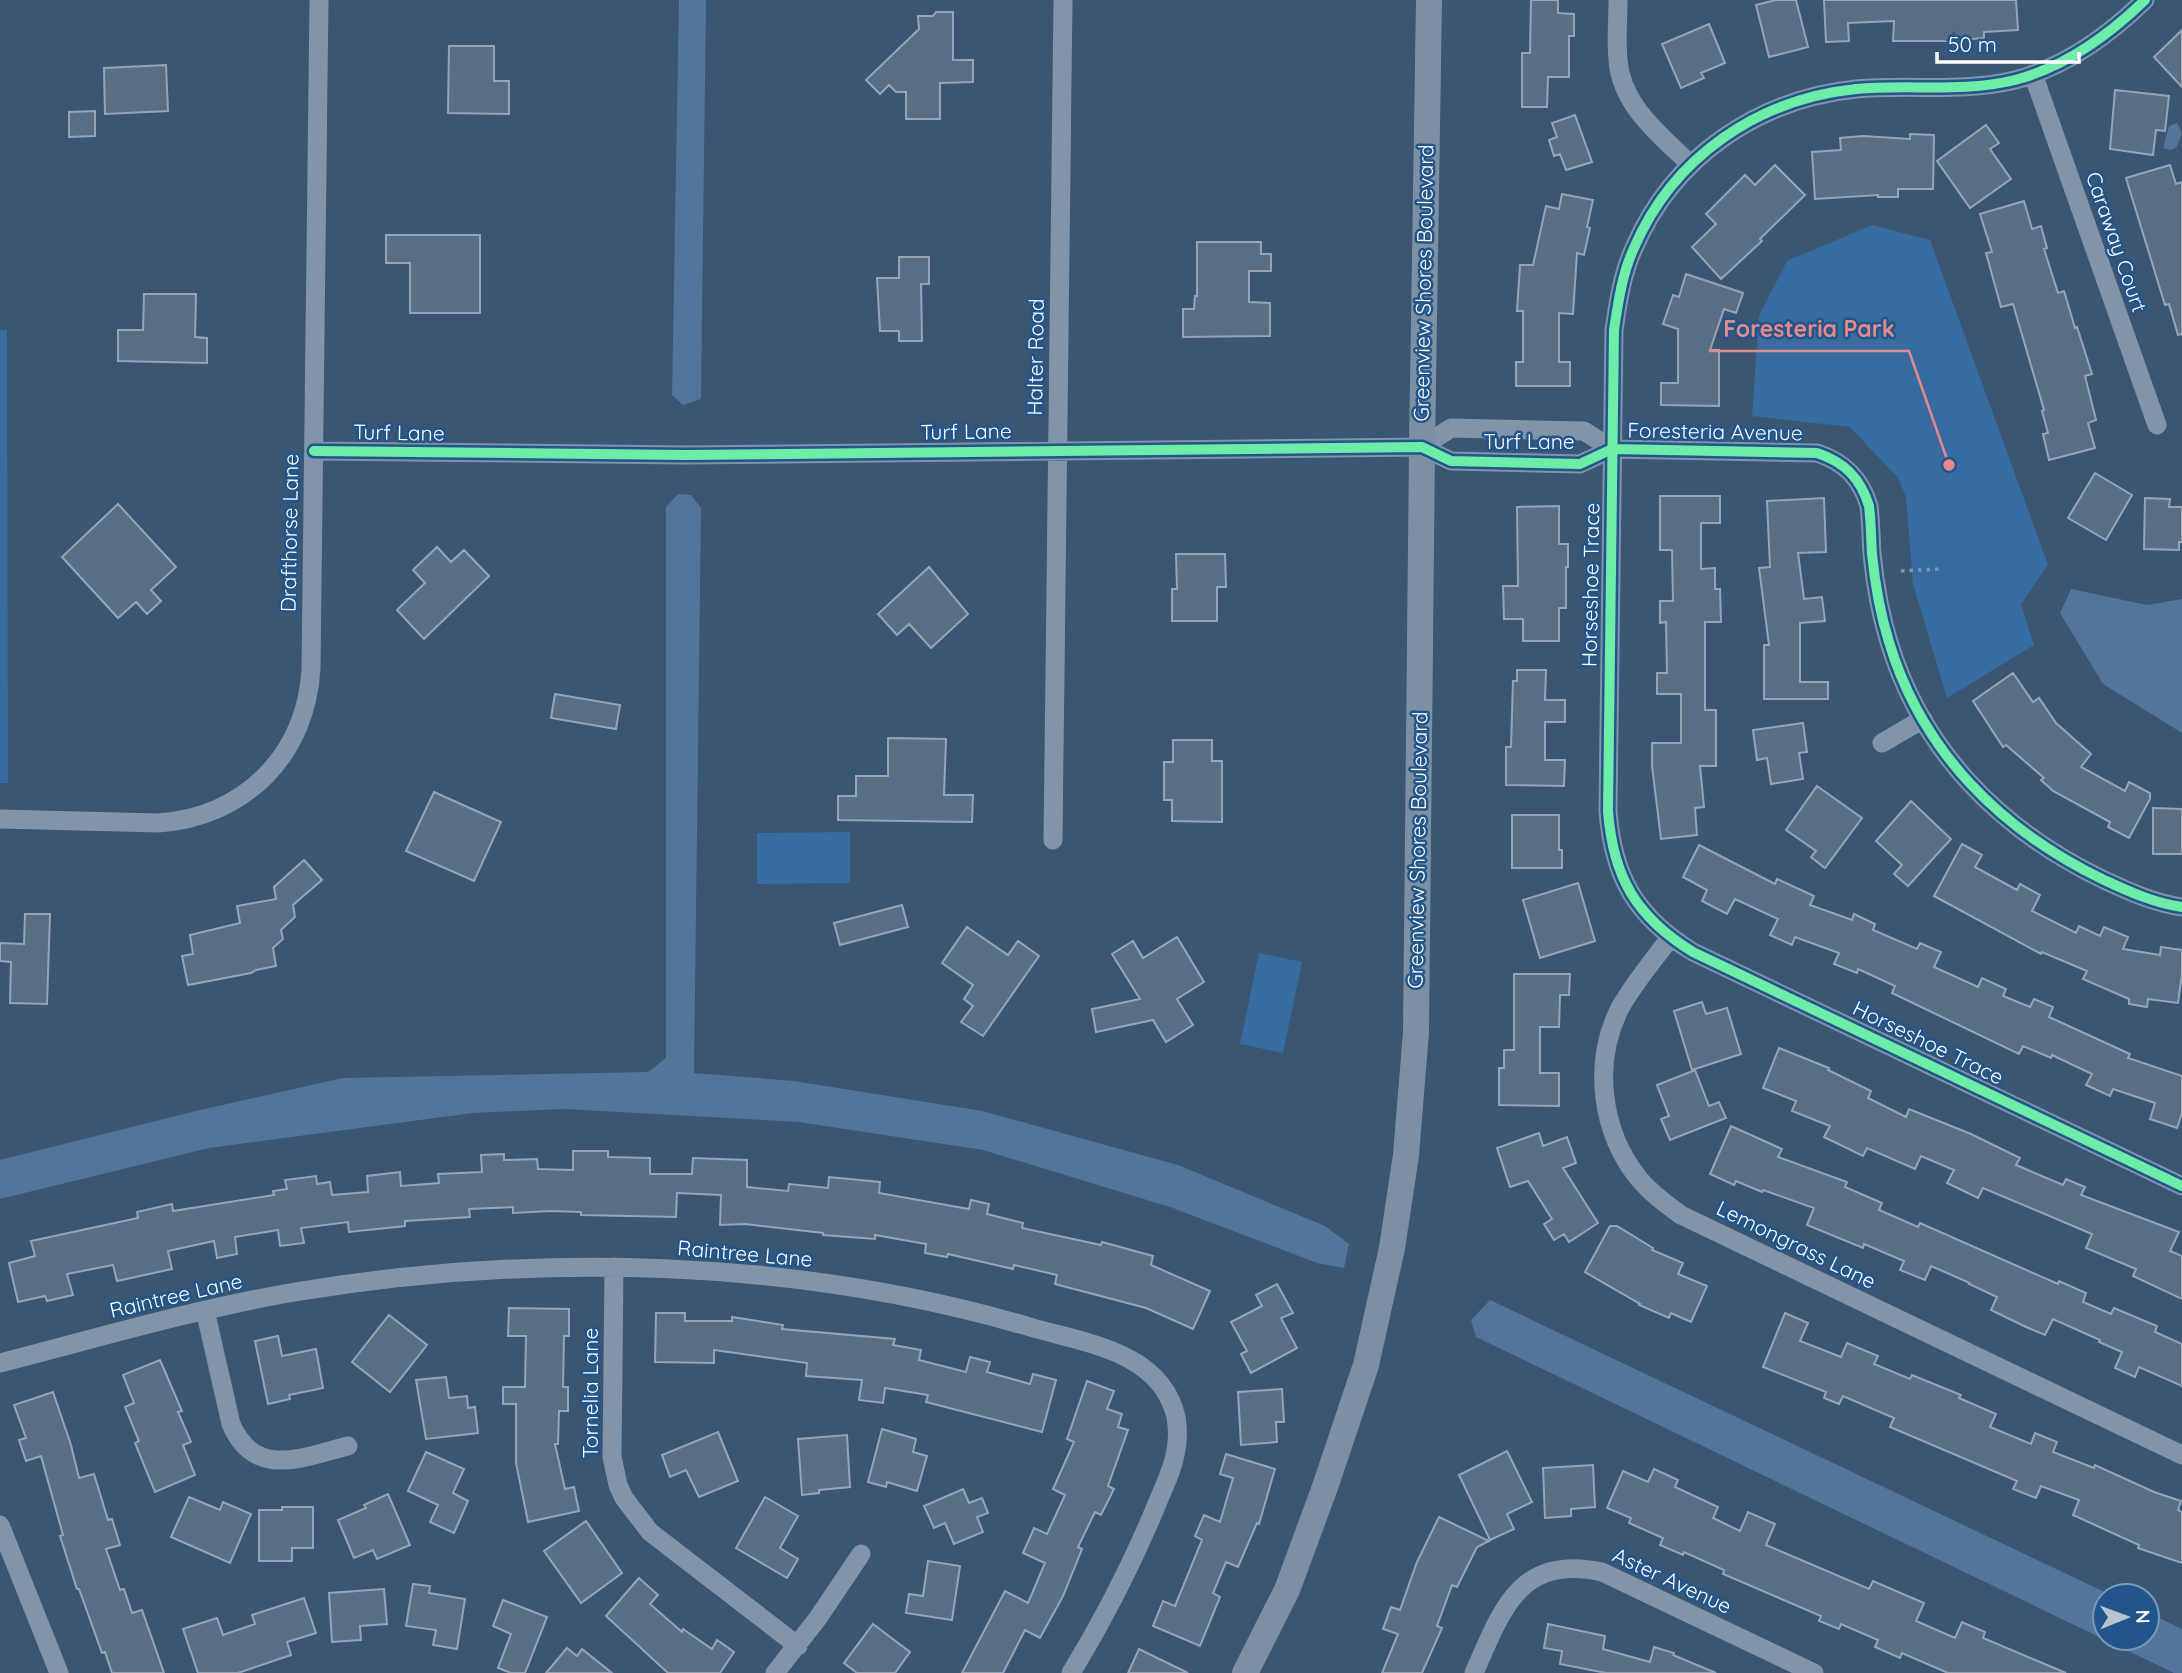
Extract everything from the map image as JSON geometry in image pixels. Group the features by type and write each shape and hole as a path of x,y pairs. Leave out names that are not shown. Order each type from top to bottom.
{"street":[{"name":"Drafthorse Lane","path":"0,819 158,823 210,813 233,802 265,778 282,757 305,711 310,685 319,0"},
{"name":"Halter Road","path":"1053,840 1063,0"},
{"name":"Greenview Shores Boulevard","path":"1245,1673 1287,1590 1366,1365 1392,1248 1406,1155 1416,1032 1429,0"},
{"path":"1618,0 1618,61 1630,99 1647,121 1690,164"},
{"name":"Horseshoe Trace","path":"2145,0 2102,38 2073,56 2033,74 1983,87 1859,89 1793,101 1746,122 1718,140 1690,164 1648,218 1633,248 1622,286 1614,330 1608,811 1610,838 1626,887 1640,909 1670,938 1693,952 2182,1186"},
{"name":"Caraway Court","path":"2033,74 2157,425"},
{"name":"Turf Lane","path":"1422,447 1451,428 1584,431 1612,449"},
{"name":"Turf Lane","path":"314,451 686,455 1422,447 1451,461 1580,464 1612,449"},
{"name":"Foresteria Avenue","path":"1612,449 1803,451 1830,457 1851,472 1866,494 1870,506 1878,598 1889,643 1906,687 1923,719 1958,770 1990,804 2037,843 2077,867 2134,894 2182,907"},
{"path":"1882,743 1923,719"},
{"name":"Lemongrass Lane","path":"1670,938 1620,1009 1610,1033 1603,1085 1606,1111 1625,1160 1659,1200 1681,1215 2182,1455"},
{"name":"Raintree Lane","path":"0,1363 205,1310 292,1293 377,1280 489,1270 614,1267 730,1273 889,1294 1015,1323 1119,1354 1144,1367 1171,1402 1178,1431 1176,1453 1149,1522 1116,1591 1071,1673"},
{"name":"Tornelia Lane","path":"614,1267 612,1457 624,1498 650,1532 798,1646"},
{"path":"205,1310 232,1424 237,1438 246,1449 258,1457 279,1461 348,1446"},
{"path":"0,1525 59,1673"},
{"path":"775,1673 798,1646 861,1554"},
{"name":"Aster Avenue","path":"1474,1673 1509,1600 1520,1589 1544,1574 1573,1568 1602,1572 1814,1673"}],"path":[{"path":"1901,571 1938,569"}],"shaded area":[{"path":"679,0 706,0 701,399 683,405 672,395"},
{"path":"2177,123 2182,133 2177,147 2171,150 2163,148 2169,126"},
{"path":"1872,225 1930,240 2048,565 2021,604 2034,645 1947,698 1913,584 1906,497 1898,478 1850,427 1752,416 1759,316 1787,261"},
{"path":"0,330 7,330 8,783 0,783"},
{"path":"678,494 691,495 701,508 694,1073 794,1081 982,1111 1178,1165 1325,1226 1349,1244 1344,1268 1317,1263 1173,1208 983,1150 799,1122 564,1109 473,1113 209,1148 0,1199 0,1160 343,1078 648,1072 666,1058 666,507"},
{"path":"2071,589 2147,605 2182,599 2182,733 2103,684 2060,613"},
{"path":"850,832 850,883 757,884 757,833"},
{"path":"1259,953 1302,962 1283,1053 1240,1044"},
{"path":"1490,1300 2091,1586 2091,1633 1476,1337 1471,1320"},
{"path":"2161,1619 2182,1629 2182,1673 2174,1673 2130,1652 2161,1652"}],"building":[{"path":"1531,0 1558,0 1558,13 1574,14 1574,36 1569,36 1569,77 1548,77 1547,107 1522,107 1522,53 1530,53"},
{"path":"1776,0 1796,0 1808,47 1769,57 1756,5"},
{"path":"1824,0 2016,0 2018,30 1984,32 1984,38 1893,41 1894,21 1848,23 1849,41 1826,42"},
{"path":"936,12 953,12 953,60 973,60 973,82 940,83 940,119 906,119 906,92 896,92 889,85 880,94 866,80 919,29 918,16 933,16"},
{"path":"1709,24 1725,63 1701,73 1704,78 1681,88 1662,44"},
{"path":"2182,30 2182,87 2154,57"},
{"path":"449,46 494,46 494,81 509,81 509,114 448,113"},
{"path":"166,65 168,111 105,114 104,68"},
{"path":"2115,90 2169,96 2165,131 2156,130 2153,155 2110,149"},
{"path":"95,111 95,136 69,137 69,112"},
{"path":"1575,115 1592,162 1566,170 1560,154 1554,156 1549,140 1557,137 1552,123"},
{"path":"1986,125 1999,143 1990,149 2011,179 1970,208 1937,161"},
{"path":"1910,134 1934,135 1933,189 1898,189 1898,197 1878,195 1815,199 1812,152 1841,150 1840,138 1863,136 1910,139"},
{"path":"1775,165 1805,195 1760,239 1762,241 1721,279 1692,247 1716,224 1706,214 1745,175 1755,185"},
{"path":"2170,165 2176,184 2182,182 2182,334 2178,335 2169,304 2165,305 2126,178"},
{"path":"1562,194 1593,200 1584,255 1577,253 1573,314 1559,313 1559,362 1570,362 1570,386 1516,386 1516,362 1523,362 1523,311 1517,311 1520,265 1533,265 1546,206 1559,209"},
{"path":"2024,201 2032,229 2041,226 2047,248 2044,249 2058,293 2064,291 2092,374 2085,376 2096,420 2088,423 2095,448 2049,460 2043,434 2048,433 2042,411 2044,410 2013,304 2001,307 1986,253 1992,252 1980,214"},
{"path":"386,235 480,235 480,313 410,313 410,263 386,263"},
{"path":"1197,242 1261,242 1261,254 1271,254 1271,271 1249,271 1249,302 1270,303 1270,336 1183,337 1183,309 1194,309 1197,296"},
{"path":"899,257 929,257 929,284 921,284 922,341 899,341 899,331 880,331 877,278 899,278"},
{"path":"1686,274 1743,293 1736,313 1724,309 1710,350 1719,350 1719,406 1661,405 1661,383 1678,383 1678,329 1663,324 1673,295 1679,297"},
{"path":"144,294 196,294 195,337 207,338 207,363 118,361 118,330 143,330"},
{"path":"2095,473 2132,495 2106,540 2068,518"},
{"path":"1660,496 1720,496 1720,523 1701,523 1701,569 1715,568 1715,589 1720,589 1721,622 1705,622 1705,710 1716,710 1716,766 1700,766 1704,807 1695,808 1697,835 1661,839 1652,766 1652,743 1681,743 1681,694 1657,694 1657,673 1667,673 1666,622 1660,623 1660,601 1673,601 1672,550 1660,550"},
{"path":"1824,498 1826,552 1798,553 1804,599 1822,597 1825,621 1800,623 1800,682 1828,682 1828,699 1764,699 1764,645 1769,645 1759,568 1770,567 1767,501"},
{"path":"2145,498 2170,499 2169,507 2182,507 2182,542 2179,542 2179,550 2144,549"},
{"path":"118,504 176,567 151,590 161,601 147,614 136,602 118,618 62,557"},
{"path":"1559,506 1559,544 1568,544 1568,567 1566,608 1559,608 1559,641 1523,641 1523,619 1504,619 1503,586 1518,586 1517,507"},
{"path":"437,547 451,562 464,550 489,576 424,639 397,610 425,583 413,570"},
{"path":"1176,554 1225,554 1226,587 1217,587 1217,621 1172,621 1172,589 1177,589"},
{"path":"929,567 968,614 931,648 909,624 897,635 878,614"},
{"path":"1517,670 1546,670 1545,700 1565,700 1565,722 1545,722 1545,760 1565,760 1564,786 1506,785 1506,747 1511,747 1513,681 1517,681"},
{"path":"2013,673 2033,702 2039,698 2056,723 2091,754 2081,767 2125,791 2129,782 2150,793 2150,799 2129,838 2108,827 2110,822 2053,791 2041,780 2044,778 2006,745 2003,747 1973,701"},
{"path":"555,694 620,705 616,729 551,718"},
{"path":"1803,723 1807,752 1799,753 1803,779 1771,784 1767,758 1757,760 1753,730"},
{"path":"888,738 946,739 944,795 973,795 972,822 838,820 838,796 856,796 856,776 888,776"},
{"path":"1173,740 1212,740 1212,761 1222,761 1222,822 1172,821 1172,800 1164,800 1164,762 1173,762"},
{"path":"1817,786 1862,818 1825,868 1811,857 1816,851 1786,830"},
{"path":"434,792 501,822 474,881 406,851"},
{"path":"1911,801 1951,839 1908,886 1894,874 1902,865 1876,841"},
{"path":"2153,808 2182,809 2182,854 2153,854"},
{"path":"1512,815 1559,815 1562,868 1512,868"},
{"path":"1962,844 1982,855 1975,867 2017,890 2020,884 2040,895 2032,911 2076,933 2079,926 2100,936 2104,927 2128,937 2123,949 2160,955 2161,947 2182,950 2178,1003 2148,999 2147,1007 2129,1004 2129,999 2083,979 2087,971 2042,952 2041,954 1934,896"},
{"path":"1699,845 1775,884 1777,879 1814,896 1810,905 1852,920 1854,914 1875,924 1873,930 1917,949 1920,943 1941,952 1934,967 1978,987 1982,978 2006,989 2003,996 2030,1007 2034,999 2053,1007 2049,1017 2130,1054 2128,1058 2182,1076 2182,1113 2177,1128 2150,1119 2155,1103 2113,1089 2110,1096 2086,1085 2092,1074 2052,1055 2051,1058 2023,1046 2019,1054 1892,993 1895,986 1858,969 1857,973 1834,964 1839,953 1795,937 1792,945 1770,935 1778,919 1735,899 1727,914 1702,901 1707,890 1683,877"},
{"path":"304,860 322,880 293,905 295,917 281,930 283,939 273,948 276,966 188,985 182,956 193,954 190,935 240,923 237,906 276,899 274,887"},
{"path":"1578,883 1595,941 1540,958 1523,900"},
{"path":"902,905 908,927 840,945 834,923"},
{"path":"25,914 50,914 47,1004 10,1003 11,962 0,961 0,943 24,944"},
{"path":"967,927 1008,955 1018,941 1039,956 983,1036 961,1022 973,1006 964,999 973,985 942,963"},
{"path":"1177,937 1204,982 1177,999 1193,1025 1166,1042 1153,1020 1096,1032 1092,1009 1140,999 1112,954 1133,941 1143,958"},
{"path":"1514,974 1570,974 1569,995 1560,995 1559,1027 1540,1027 1540,1073 1559,1073 1559,1106 1499,1105 1499,1068 1504,1068 1504,1050 1514,1050"},
{"path":"1702,1002 1706,1014 1727,1008 1741,1054 1692,1070 1674,1011"},
{"path":"1779,1048 1829,1068 1828,1070 1871,1091 1868,1098 1906,1117 1909,1109 1971,1134 2020,1158 2016,1165 2063,1185 2066,1179 2085,1187 2081,1195 2179,1232 2170,1251 2182,1256 2182,1299 2133,1276 2136,1269 2086,1248 2092,1234 1983,1188 1978,1198 1947,1183 1954,1170 1921,1156 1915,1169 1867,1148 1863,1156 1824,1137 1830,1126 1792,1111 1796,1101 1763,1088"},
{"path":"1695,1070 1709,1106 1719,1102 1726,1118 1670,1140 1661,1119 1669,1116 1657,1085"},
{"path":"1731,1126 1782,1149 1778,1157 1847,1182 1845,1187 1882,1203 1879,1210 1918,1227 1920,1223 2058,1284 2059,1281 2086,1293 2083,1302 2111,1314 2114,1308 2157,1326 2155,1332 2182,1344 2182,1386 2139,1367 2135,1377 2115,1368 2122,1352 2053,1319 2045,1335 2026,1327 1991,1310 1997,1297 1931,1266 1925,1280 1900,1270 1904,1261 1807,1225 1814,1208 1736,1181 1734,1185 1710,1174"},
{"path":"1539,1133 1543,1146 1567,1137 1576,1163 1563,1168 1598,1223 1569,1242 1564,1234 1554,1240 1544,1224 1552,1219 1528,1181 1510,1187 1497,1148"},
{"path":"573,1151 608,1151 608,1157 650,1158 650,1174 692,1174 693,1158 747,1160 747,1187 788,1191 789,1184 828,1188 829,1177 880,1182 879,1193 969,1209 971,1200 989,1204 987,1214 1023,1223 1022,1228 1101,1245 1102,1242 1153,1256 1151,1265 1210,1291 1193,1329 1146,1308 1055,1284 1057,1275 1014,1265 1013,1269 948,1254 947,1257 925,1253 926,1244 875,1235 875,1239 745,1224 720,1225 721,1195 677,1193 676,1217 581,1215 581,1212 551,1211 513,1213 513,1207 469,1209 470,1217 405,1221 405,1226 349,1232 348,1222 301,1228 304,1243 280,1246 278,1230 235,1237 237,1254 217,1258 214,1241 168,1251 172,1269 117,1281 113,1265 67,1274 73,1295 47,1301 45,1296 18,1302 9,1263 35,1256 31,1241 138,1218 137,1212 172,1204 173,1211 274,1195 273,1191 287,1189 285,1180 316,1176 317,1184 330,1182 332,1195 368,1192 367,1176 400,1172 401,1186 439,1183 438,1174 482,1172 481,1155 504,1154 504,1160 537,1159 538,1169 573,1170"},
{"path":"1610,1226 1617,1226 1653,1248 1652,1250 1683,1263 1678,1274 1707,1286 1691,1322 1671,1313 1669,1318 1639,1305 1585,1272"},
{"path":"1277,1284 1293,1313 1281,1318 1297,1348 1251,1373 1241,1354 1247,1351 1231,1322 1262,1306 1256,1295"},
{"path":"509,1308 569,1309 569,1336 564,1336 563,1387 568,1387 568,1411 559,1411 558,1444 555,1444 565,1489 574,1487 579,1511 528,1522 516,1463 516,1404 503,1404 503,1387 525,1387 526,1336 508,1336"},
{"path":"656,1313 685,1313 685,1321 732,1321 732,1317 783,1325 782,1329 895,1339 893,1345 921,1350 919,1360 966,1372 970,1357 990,1362 987,1372 1030,1384 1033,1374 1056,1380 1042,1432 926,1402 928,1395 885,1388 883,1403 859,1400 862,1380 806,1376 807,1363 714,1350 714,1363 655,1362"},
{"path":"1785,1313 1808,1323 1800,1341 1841,1357 1847,1343 1878,1356 1874,1364 1910,1379 1912,1375 1961,1395 1959,1398 1996,1414 1990,1427 2031,1444 2035,1433 2057,1442 2053,1452 2094,1468 2095,1465 2154,1492 2181,1501 2178,1510 2182,1512 2182,1563 2138,1548 2139,1545 2073,1515 2079,1500 2041,1486 2036,1498 2013,1489 2017,1481 1890,1427 1894,1418 1843,1396 1839,1404 1824,1398 1826,1392 1763,1367"},
{"path":"389,1315 427,1345 390,1392 352,1362"},
{"path":"278,1336 282,1356 316,1349 323,1388 289,1395 290,1399 268,1404 255,1341"},
{"path":"160,1360 182,1411 178,1412 191,1442 183,1445 195,1475 155,1492 135,1443 139,1441 125,1407 134,1403 123,1375"},
{"path":"446,1377 449,1398 467,1396 468,1408 475,1407 478,1433 426,1439 416,1380"},
{"path":"1087,1381 1114,1391 1107,1409 1122,1414 1118,1427 1128,1430 1108,1486 1114,1489 1101,1515 1095,1512 1078,1547 1082,1549 1063,1596 1040,1638 1025,1630 1003,1673 962,1673 1005,1591 1028,1603 1045,1563 1023,1553 1034,1528 1047,1534 1065,1495 1053,1489 1074,1442 1067,1439"},
{"path":"1282,1389 1284,1422 1276,1422 1277,1442 1241,1445 1238,1392"},
{"path":"53,1392 79,1478 94,1474 108,1520 112,1519 120,1545 106,1549 120,1590 124,1589 132,1613 142,1610 164,1673 112,1673 77,1589 60,1536 63,1535 41,1456 26,1461 19,1440 26,1438 14,1405"},
{"path":"882,1429 916,1439 913,1452 927,1456 917,1491 887,1482 886,1487 868,1482"},
{"path":"718,1432 738,1481 699,1497 686,1470 670,1477 662,1455"},
{"path":"847,1435 850,1487 819,1490 819,1493 802,1495 798,1439"},
{"path":"1507,1451 1532,1502 1507,1514 1514,1529 1490,1540 1459,1475"},
{"path":"426,1452 464,1469 453,1493 468,1501 454,1533 430,1522 438,1505 408,1491"},
{"path":"1226,1454 1275,1469 1259,1524 1257,1523 1238,1567 1226,1562 1213,1593 1220,1597 1200,1646 1153,1626 1163,1601 1175,1606 1202,1540 1195,1536 1204,1515 1220,1522 1233,1478 1220,1474"},
{"path":"1593,1465 1595,1507 1571,1509 1571,1516 1545,1518 1543,1468"},
{"path":"1654,1469 1678,1480 1675,1487 1718,1507 1713,1518 1740,1531 1748,1512 1775,1524 1766,1545 1869,1589 1873,1581 1924,1603 1916,1621 1955,1638 1962,1622 1985,1632 1983,1638 2066,1673 1948,1673 1902,1653 1900,1658 1875,1647 1878,1640 1841,1624 1839,1629 1819,1621 1821,1616 1723,1574 1724,1570 1684,1552 1683,1555 1660,1545 1663,1538 1629,1523 1631,1518 1607,1508 1623,1471 1648,1482"},
{"path":"963,1489 969,1503 982,1498 988,1513 977,1517 983,1532 954,1544 945,1523 934,1528 924,1506"},
{"path":"388,1494 410,1545 377,1559 373,1550 354,1558 338,1520 366,1508 364,1505"},
{"path":"189,1497 220,1510 223,1502 251,1514 230,1563 171,1537"},
{"path":"765,1497 798,1516 780,1548 798,1559 787,1578 736,1548"},
{"path":"282,1507 313,1507 313,1548 292,1548 292,1561 259,1561 259,1510 282,1510"},
{"path":"1439,1517 1489,1541 1477,1547 1457,1587 1452,1585 1437,1626 1442,1628 1422,1673 1382,1673 1398,1634 1383,1629 1391,1607 1400,1610 1417,1562"},
{"path":"586,1521 622,1573 581,1603 544,1551"},
{"path":"928,1561 960,1566 952,1620 906,1613 909,1594 923,1596"},
{"path":"639,1578 658,1595 650,1604 682,1632 683,1629 712,1649 717,1640 734,1652 720,1673 668,1673 606,1616"},
{"path":"413,1584 430,1586 429,1593 465,1599 457,1649 433,1645 436,1630 406,1626"},
{"path":"384,1589 387,1624 360,1626 361,1640 332,1642 329,1593"},
{"path":"304,1598 316,1633 287,1642 291,1655 238,1673 198,1673 183,1629 217,1618 223,1635 255,1624 252,1615"},
{"path":"503,1600 547,1617 525,1673 511,1673 498,1668 511,1634 493,1626"},
{"path":"873,1624 910,1652 895,1673 857,1673 844,1663"},
{"path":"1548,1624 1605,1636 1603,1649 1650,1662 1654,1647 1674,1653 1673,1655 1716,1673 1606,1673 1560,1664 1562,1651 1544,1648"},
{"path":"567,1648 577,1656 582,1649 612,1673 546,1673"},
{"path":"1139,1649 1149,1654 1188,1673 1128,1673"}],"cycle path":[{"path":"2145,0 2085,49 2051,67 2015,80 1975,86 1856,89 1785,105 1723,138 1696,160 1671,186 1651,215 1626,268 1614,330 1608,811 1615,856 1631,893 1642,909 1673,939 1693,952 2182,1186"},
{"path":"314,451 686,455 1422,447 1451,461 1580,464 1612,449 1817,453 1844,467 1866,496 1876,587 1889,642 1903,682 1922,719 1944,752 1970,783 2031,837 2102,879 2161,903 2182,907"}],"place":[{"name":"Foresteria Park","path":"1949,465"}]}
